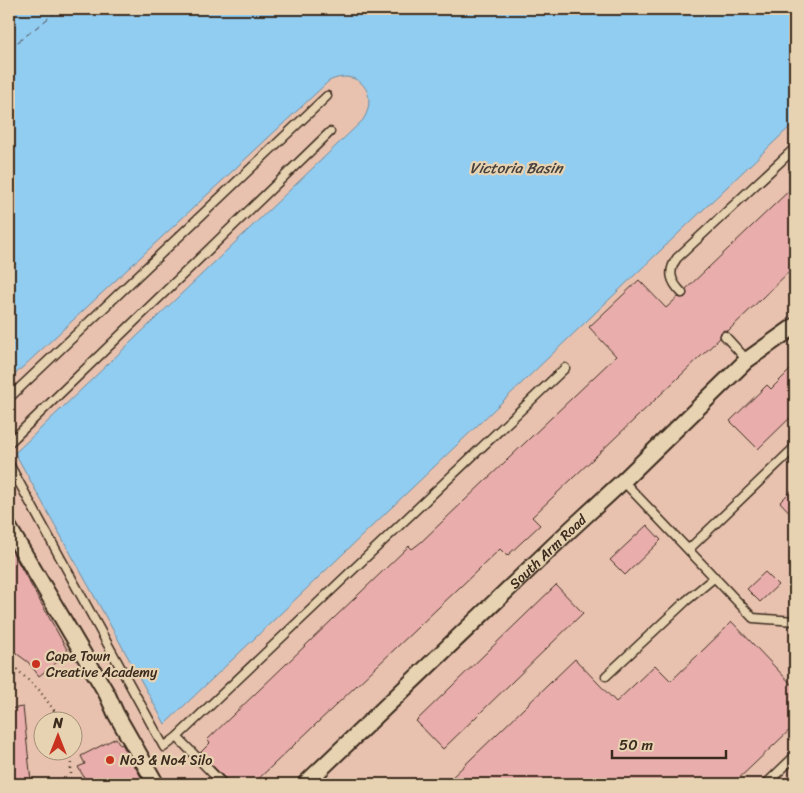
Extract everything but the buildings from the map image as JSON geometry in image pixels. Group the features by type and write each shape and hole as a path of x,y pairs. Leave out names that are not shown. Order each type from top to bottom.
{"street":[{"name":"South Arm Road","path":"306,784 747,360 795,326"},
{"path":"9,528 107,694 116,714 156,784"}],"lane":[{"path":"9,398 327,96"},
{"path":"9,442 330,132"},
{"path":"682,293 672,278 672,267 677,258 795,148"},
{"path":"725,336 747,360"},
{"path":"9,464 164,747 177,737 564,368"},
{"path":"689,550 795,447"},
{"path":"623,481 753,618 795,621"},
{"path":"606,676 686,601 715,577"},
{"path":"177,737 223,784"},
{"path":"766,784 795,756"}],"path":[{"path":"9,663 39,690 54,710"},
{"path":"71,760 71,784"}],"shaded area":[{"path":"345,76 359,81 364,86 367,91 369,105 363,120 15,453 165,724 795,122 795,782 793,784 9,784 9,380 329,81"}],"water":[{"name":"Victoria Basin","path":"9,9 795,9 795,122 165,724 15,453 363,120 368,110 369,101 363,85 357,80 349,77 329,81 9,380"}],"ferry route":[{"path":"9,15 16,9"},
{"path":"9,49 60,9"}],"place":[{"name":"Cape Town Creative Academy","path":"36,664"},
{"name":"No3 & No4 Silo","path":"110,760"}]}
